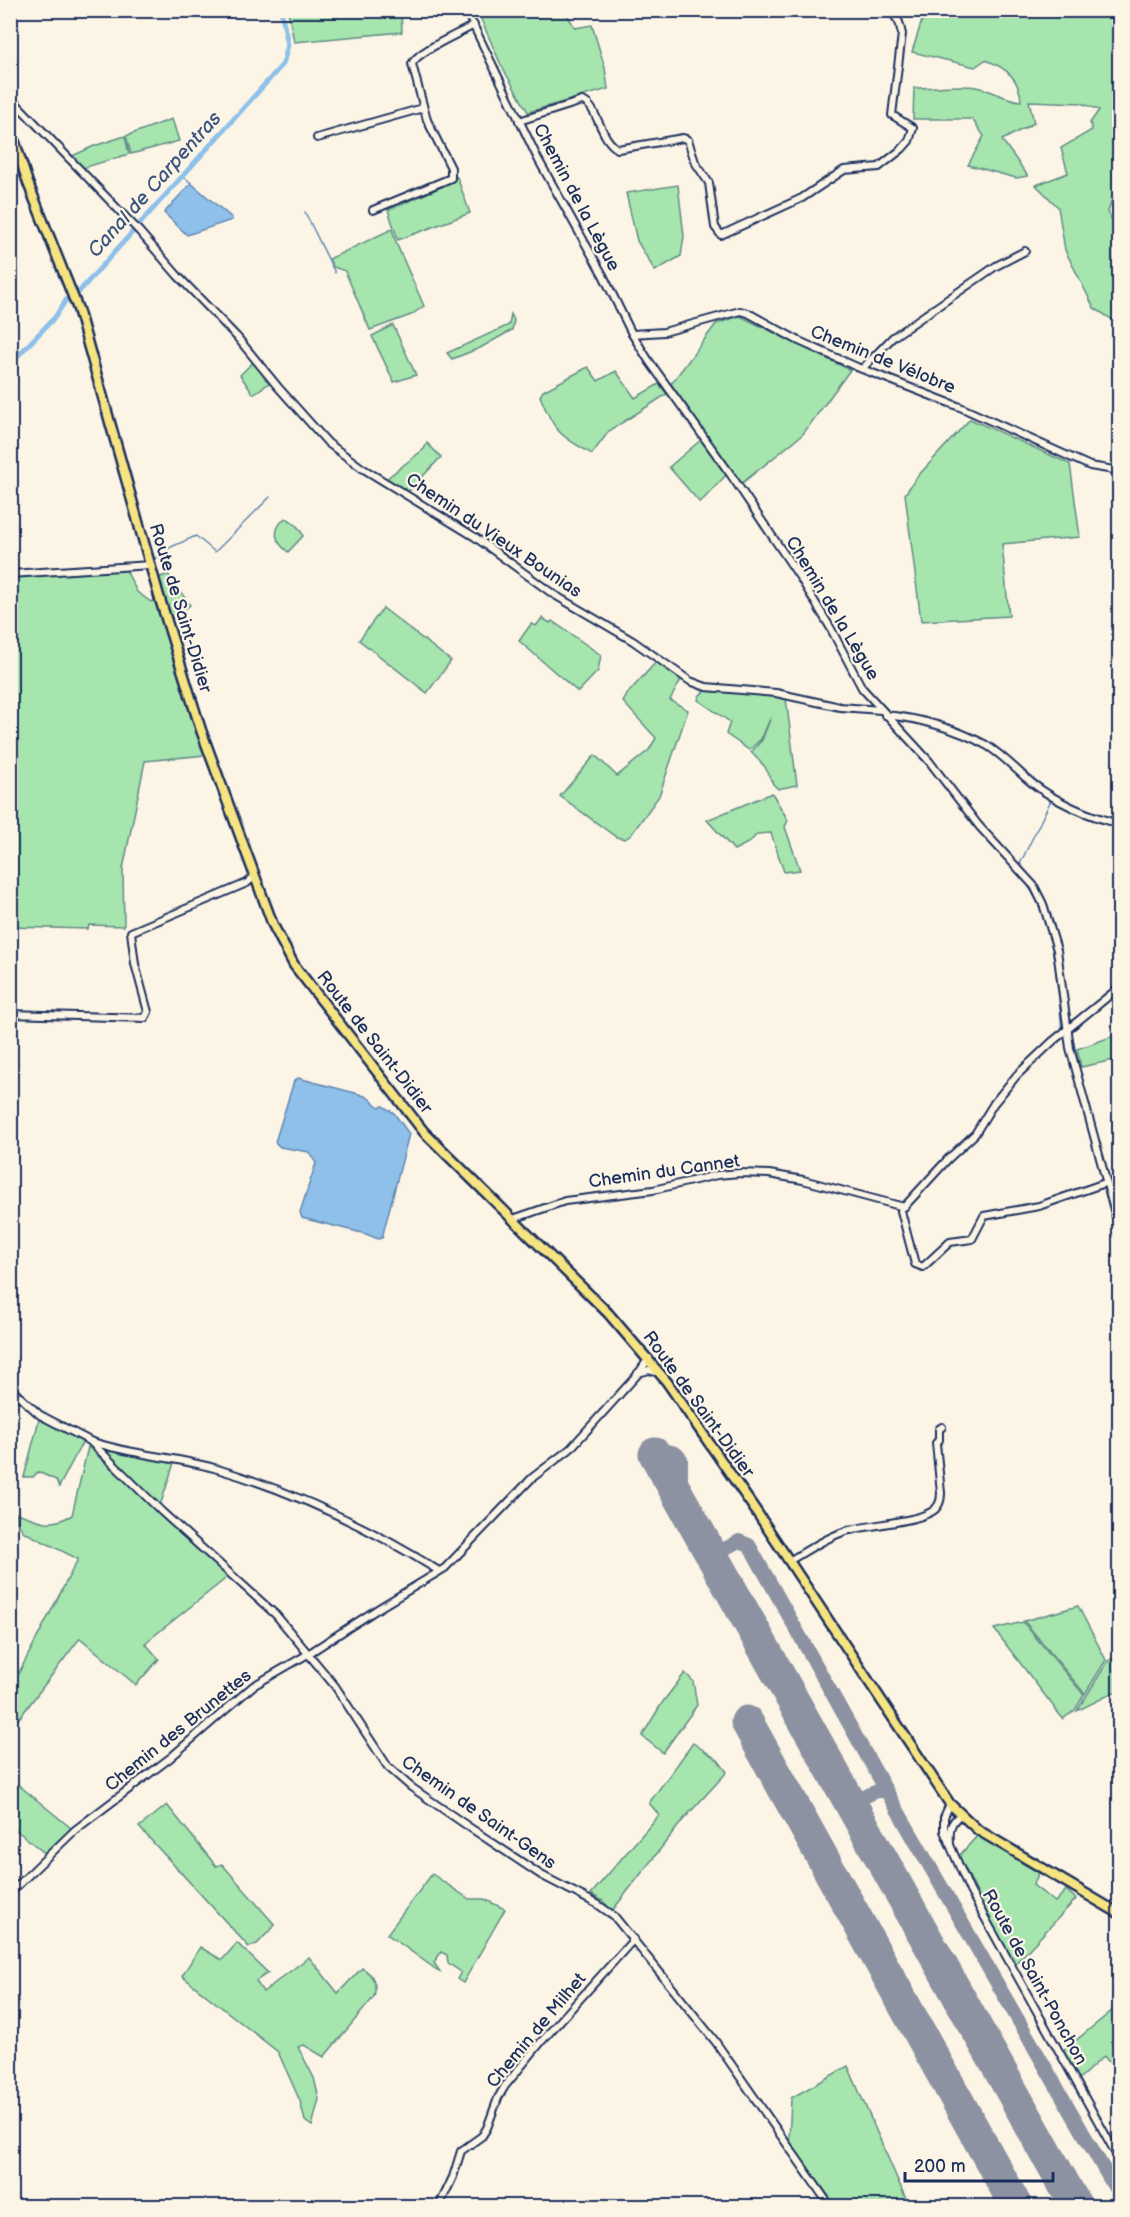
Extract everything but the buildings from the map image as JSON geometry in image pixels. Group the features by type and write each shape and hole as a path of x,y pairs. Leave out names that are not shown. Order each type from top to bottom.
{"main road":[{"name":"Route de Saint-Didier","path":"10,128 32,193 73,295 201,730 273,925 287,953 318,997 424,1132 608,1313 650,1360 710,1444 950,1804 978,1830 1119,1914"}],"street":[{"name":"Chemin de la Lègue","path":"466,10 557,196 603,275 632,334 801,579 830,627 862,688 929,760 979,826 1034,886 1043,904 1057,950 1066,1031 1119,1232"},
{"path":"519,121 582,101 592,108 605,137 618,149 683,138 688,140 695,162 709,183 715,227 721,235 727,234 802,198 844,170 879,167 909,141 913,128 892,115 902,34 899,22 890,10"},
{"path":"373,210 451,178 451,168 423,108 412,64 413,59 474,26"},
{"name":"Chemin du Vieux Bounias","path":"10,97 237,337 328,443 362,468 482,541 553,594 633,641 698,684 706,687 789,695 935,725 988,746 1032,783 1058,800 1090,815 1119,824"},
{"path":"317,138 423,108"},
{"path":"862,369 893,337 996,266 1025,251"},
{"name":"Chemin de Vélobre","path":"632,334 664,332 740,311 862,369 960,407 1090,466 1119,471"},
{"path":"10,574 151,565"},
{"path":"10,1014 145,1018 148,1012 135,964 130,932 247,883 255,876"},
{"name":"Chemin du Cannet","path":"513,1219 565,1201 653,1190 717,1175 740,1173 769,1174 803,1180 904,1207 948,1159 975,1134 994,1103 1017,1075 1119,987"},
{"path":"901,1211 911,1254 915,1264 923,1267 950,1242 972,1239 984,1216 1038,1206 1105,1183"},
{"name":"Chemin des Brunettes","path":"10,1893 75,1830 116,1801 253,1686 445,1568 531,1478 570,1449 650,1360"},
{"path":"640,1372 649,1370 660,1374"},
{"name":"Chemin de Saint-Gens","path":"10,1388 40,1415 90,1441 162,1512 276,1615 335,1686 387,1767 411,1787 542,1875 597,1904 614,1917 715,2041 831,2206"},
{"path":"789,1562 843,1532 914,1518 936,1508 941,1501 936,1443 939,1440 939,1429 942,1427"},
{"path":"90,1441 113,1449 213,1468 299,1497 369,1529 439,1570"},
{"name":"Route de Saint-Ponchon","path":"950,1804 942,1825 970,1891 1119,2161"},
{"path":"950,1843 952,1822 960,1815"},
{"name":"Chemin de Milhet","path":"439,2206 453,2177 461,2151 482,2136 505,2086 541,2042 634,1940"}],"green space":[{"path":"497,10 565,11 575,28 592,25 605,68 608,89 528,112 501,65 480,17"},
{"path":"288,11 401,11 402,32 294,42"},
{"path":"925,11 1119,11 1119,198 1111,202 1108,212 1114,224 1119,222 1119,324 1094,308 1065,250 1058,207 1036,185 1068,173 1061,148 1092,130 1090,123 1099,110 1081,103 1029,101 1034,123 1002,140 1028,176 1016,178 968,165 984,136 972,119 913,119 914,88 969,86 1021,101 1020,93 1015,80 993,63 985,60 975,67 912,52"},
{"path":"172,119 179,141 131,154 126,136"},
{"path":"125,136 129,154 80,169 70,157 94,146"},
{"path":"455,176 470,213 398,240 388,210 446,185"},
{"path":"678,185 684,236 681,256 655,271 637,241 626,193"},
{"path":"392,229 424,306 411,315 370,330 345,271 333,267 329,259"},
{"path":"511,314 514,320 512,330 480,348 452,359 447,353 509,325"},
{"path":"740,316 850,370 803,434 741,484 671,384 716,324"},
{"path":"393,325 416,375 394,382 372,336"},
{"path":"253,362 271,382 253,394 240,375"},
{"path":"588,367 598,381 616,371 635,398 659,384 667,394 609,431 592,454 559,431 540,396 543,391"},
{"path":"970,419 1070,464 1080,537 1002,544 1009,616 921,621 905,494 917,477"},
{"path":"703,438 728,473 700,503 669,467"},
{"path":"427,443 441,457 407,493 386,479 424,449"},
{"path":"285,518 296,525 303,536 288,552 277,540 276,535 278,527"},
{"path":"124,566 137,592 151,602 156,600 205,755 145,761 123,869 124,926 89,925 88,929 11,927 11,576"},
{"path":"168,574 190,605 170,620 158,578"},
{"path":"383,608 451,661 427,693 359,640"},
{"path":"542,618 550,623 552,621 601,655 598,671 578,692 519,641 531,624 536,626"},
{"path":"657,661 682,678 670,700 688,710 659,796 631,835 625,839 616,837 560,796 595,755 617,776 649,750 656,738 623,702 628,693"},
{"path":"708,688 786,698 797,785 778,789 765,767 751,752 762,740 771,717 761,739 749,750 726,734 730,722 698,700"},
{"path":"772,793 788,820 785,827 800,870 784,872 771,833 757,834 750,842 734,850 707,820"},
{"path":"1119,1034 1119,1059 1081,1067 1077,1049"},
{"path":"40,1416 83,1441 59,1487 56,1480 38,1472 33,1477 24,1477"},
{"path":"88,1447 229,1576 145,1643 159,1659 136,1685 80,1638 11,1729 10,1690 78,1559 24,1532 17,1522 16,1513 44,1522 56,1522 72,1515"},
{"path":"111,1451 174,1463 160,1506 106,1453"},
{"path":"1078,1606 1106,1660 1085,1694 1024,1621"},
{"path":"1023,1622 1084,1695 1075,1710 1063,1719 994,1629"},
{"path":"1119,1655 1119,1690 1077,1711 1108,1661"},
{"path":"685,1673 693,1681 697,1705 663,1753 642,1736 662,1703"},
{"path":"693,1743 718,1760 727,1772 683,1820 612,1911 603,1901 591,1894 659,1815 649,1803"},
{"path":"10,1778 71,1828 47,1855 11,1826"},
{"path":"167,1805 216,1866 222,1864 275,1925 257,1944 249,1947 139,1827"},
{"path":"978,1835 1041,1869 1033,1885 1055,1902 1066,1890 1076,1899 1015,1964 959,1856"},
{"path":"432,1874 469,1899 484,1899 505,1909 463,1983 457,1979 461,1972 448,1963 447,1955 441,1952 434,1963 441,1973 387,1934"},
{"path":"237,1943 268,1973 256,1981 263,1992 309,1957 338,1993 362,1968 374,1980 374,1997 324,2057 304,2045 298,2047 314,2078 319,2099 312,2126 305,2121 300,2101 278,2052 182,1976 200,1947 222,1960"},
{"path":"1119,2005 1119,2075 1104,2056 1079,2079 1063,2051"},
{"path":"848,2066 909,2206 836,2206 789,2141 791,2098"}],"water":[{"path":"191,183 232,220 187,235 164,213"},
{"path":"298,1078 367,1097 379,1107 383,1106 394,1113 409,1134 382,1238 378,1239 302,1218 300,1212 316,1163 309,1152 280,1147 275,1142 294,1081"}],"waterway":[{"name":"Canal de Carpentras","path":"10,364 55,317 66,300 76,295 283,64 288,45 281,10"},
{"path":"183,176 191,183"},
{"path":"305,212 335,273"},
{"path":"148,543 153,560 171,547 196,536 215,552 270,497"},
{"path":"1034,882 1020,864 1051,800"},
{"path":"1023,879 1034,895 1048,931 1056,971 1062,1030"},
{"path":"1042,897 1058,943"},
{"path":"1060,954 1067,1002"},
{"path":"1071,1031 1079,1066"}],"taxiway":[{"path":"658,1458 670,1451 681,1459 681,1501"},
{"path":"712,1556 739,1541 749,1545 887,1792 1120,2197"},
{"path":"845,1796 856,1800 876,1792 887,1792"},
{"path":"857,1816 856,1807 861,1799"}],"runway":[{"path":"655,1454 1076,2206"},
{"path":"747,1722 1016,2206"}]}
